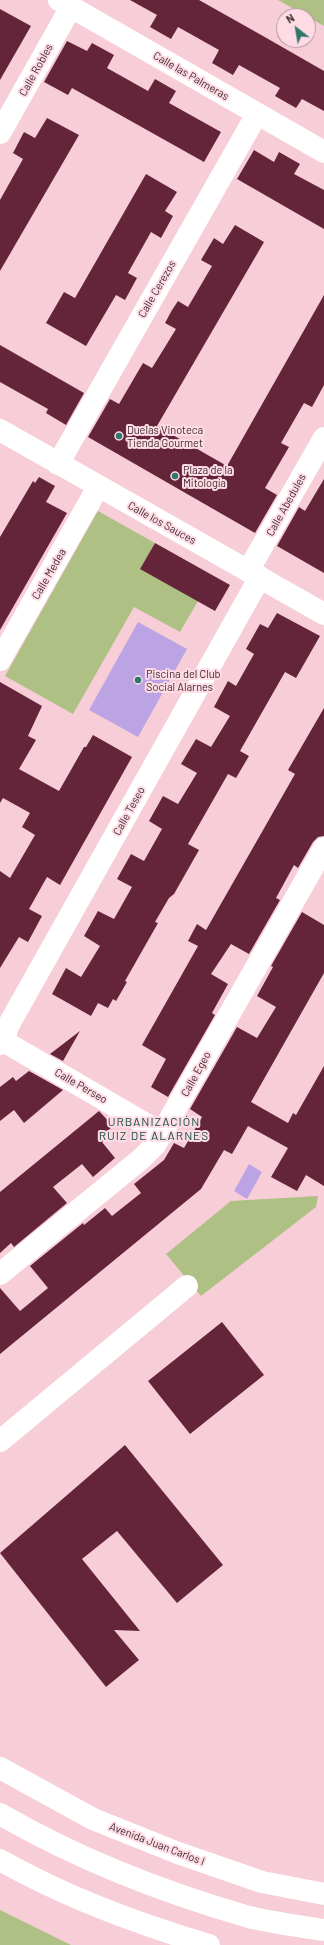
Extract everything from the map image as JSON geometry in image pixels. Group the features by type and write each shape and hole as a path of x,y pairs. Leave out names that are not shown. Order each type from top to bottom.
{"street":[{"name":"Calle las Palmeras","path":"65,4 324,152"},
{"name":"Calle Robles","path":"0,133 65,4"},
{"name":"Calle Cerezos","path":"58,464 257,114"},
{"name":"Calle los Sauces","path":"0,430 324,614"},
{"name":"Calle Abedules","path":"254,574 324,438"},
{"name":"Calle Medea","path":"0,660 98,487"},
{"name":"Calle Teseo","path":"1,1041 254,574"},
{"name":"Calle Egeo","path":"0,1274 141,1159 155,1145 163,1134 324,848"},
{"name":"Calle Perseo","path":"1,1041 163,1134"},
{"path":"0,1441 188,1286"},
{"name":"Avenida Juan Carlos I","path":"0,1768 93,1819 178,1853 262,1882 324,1894"},
{"path":"0,1814 32,1832 147,1885 250,1917 324,1930"},
{"path":"0,1860 84,1901 179,1936 209,1945"}],"green space":[{"path":"278,0 324,0 324,26 316,21 316,8 292,8"},
{"path":"98,511 155,543 141,568 198,601 180,632 134,607 73,714 5,676"},
{"path":"318,1196 316,1207 201,1296 166,1254 231,1201"},
{"path":"0,1910 71,1945 0,1945"}],"shaded area":[{"name":"Piscina del Club Social Alarnes","path":"138,622 187,649 138,737 89,710"},
{"path":"249,1164 262,1172 247,1199 234,1191"}],"building":[{"path":"130,0 199,0 276,43 276,48 284,48 324,71 324,111 302,99 296,108 275,96 280,88 239,65 233,75 212,63 219,50 178,27 171,39 150,27 157,15"},
{"path":"0,9 31,26 0,80"},
{"path":"67,41 87,51 92,43 114,55 107,68 148,91 155,79 176,91 169,103 221,132 204,162 72,88 68,95 44,82"},
{"path":"47,118 79,135 0,271 0,200 23,159 13,153 24,132 35,138"},
{"path":"254,150 274,162 279,152 300,164 294,174 324,190 324,229 237,179"},
{"path":"146,174 177,192 165,211 173,216 161,238 151,232 128,273 137,278 125,300 116,295 86,346 46,323 64,292 75,298"},
{"path":"235,225 264,242 157,426 227,466 324,295 324,385 312,407 304,403 281,443 289,447 265,488 277,495 255,533 88,437 110,399 119,404 143,363 152,368 176,329 165,323 172,310 178,301 188,307 212,266 201,260 214,238 223,244"},
{"path":"0,345 84,393 66,425 46,413 48,409 0,382"},
{"path":"39,477 55,486 46,502 67,513 0,630 0,537 33,481 35,483"},
{"path":"324,479 324,573 277,546 299,507 305,511"},
{"path":"155,543 230,585 215,611 140,569"},
{"path":"277,613 320,636 296,678 285,672 240,751 249,756 236,778 228,774 188,844 199,850 174,894 169,898 155,922 158,923 125,981 127,982 116,1001 113,999 108,1008 98,1003 91,1016 52,994 66,968 81,977 100,946 84,936 98,911 114,919 132,887 117,879 131,854 144,861 162,829 149,821 163,796 178,804 197,773 181,764 196,739 211,747 230,716 214,707 228,681 236,686 254,654 246,649 260,624 268,628"},
{"path":"0,682 42,706 28,736 36,740 19,769 59,791 84,747 86,747 93,735 132,757 60,885 47,877 29,909 42,916 28,942 19,937 0,968 0,871 10,878 35,835 22,827 30,813 3,798 0,803"},
{"path":"324,708 324,836 318,837 313,842 298,868 294,865 276,898 280,900 249,954 231,944 211,974 228,984 212,1013 215,1015 168,1097 151,1087 166,1059 142,1045 198,946 188,941 197,924 206,930 295,774 288,770"},
{"path":"302,912 324,925 324,973 251,1102 288,1123 293,1113 296,1115 324,1066 324,1186 306,1175 297,1191 271,1177 288,1148 248,1126 232,1154 224,1150 201,1189 0,1354 0,1288 20,1311 48,1288 30,1266 83,1223 84,1225 105,1208 112,1216 141,1193 134,1184 164,1160 174,1143 184,1148 202,1117 190,1109 237,1027 257,1038 276,1007 257,996 273,967 271,966"},
{"path":"80,1031 63,1061 50,1054"},
{"path":"29,1071 63,1090 24,1123 14,1110 0,1121 0,1087 13,1077 16,1081"},
{"path":"99,1111 113,1126 103,1135 106,1139 102,1142 115,1158 93,1177 82,1164 53,1187 67,1203 14,1247 11,1243 0,1253 0,1192"},
{"path":"222,1322 264,1375 190,1434 148,1381"},
{"path":"125,1445 223,1565 177,1603 117,1531 82,1559 140,1631 114,1630 139,1660 106,1687 0,1553"}],"place":[{"name":"Duelas Vinoteca Tienda Gourmet","path":"119,436"},
{"name":"Plaza de la Mitología","path":"175,476"},
{"name":"Piscina del Club Social Alarnes","path":"138,680"}],"district":[{"name":"URBANIZACIÓN RUIZ DE ALARNES","path":"154,1129"}]}
